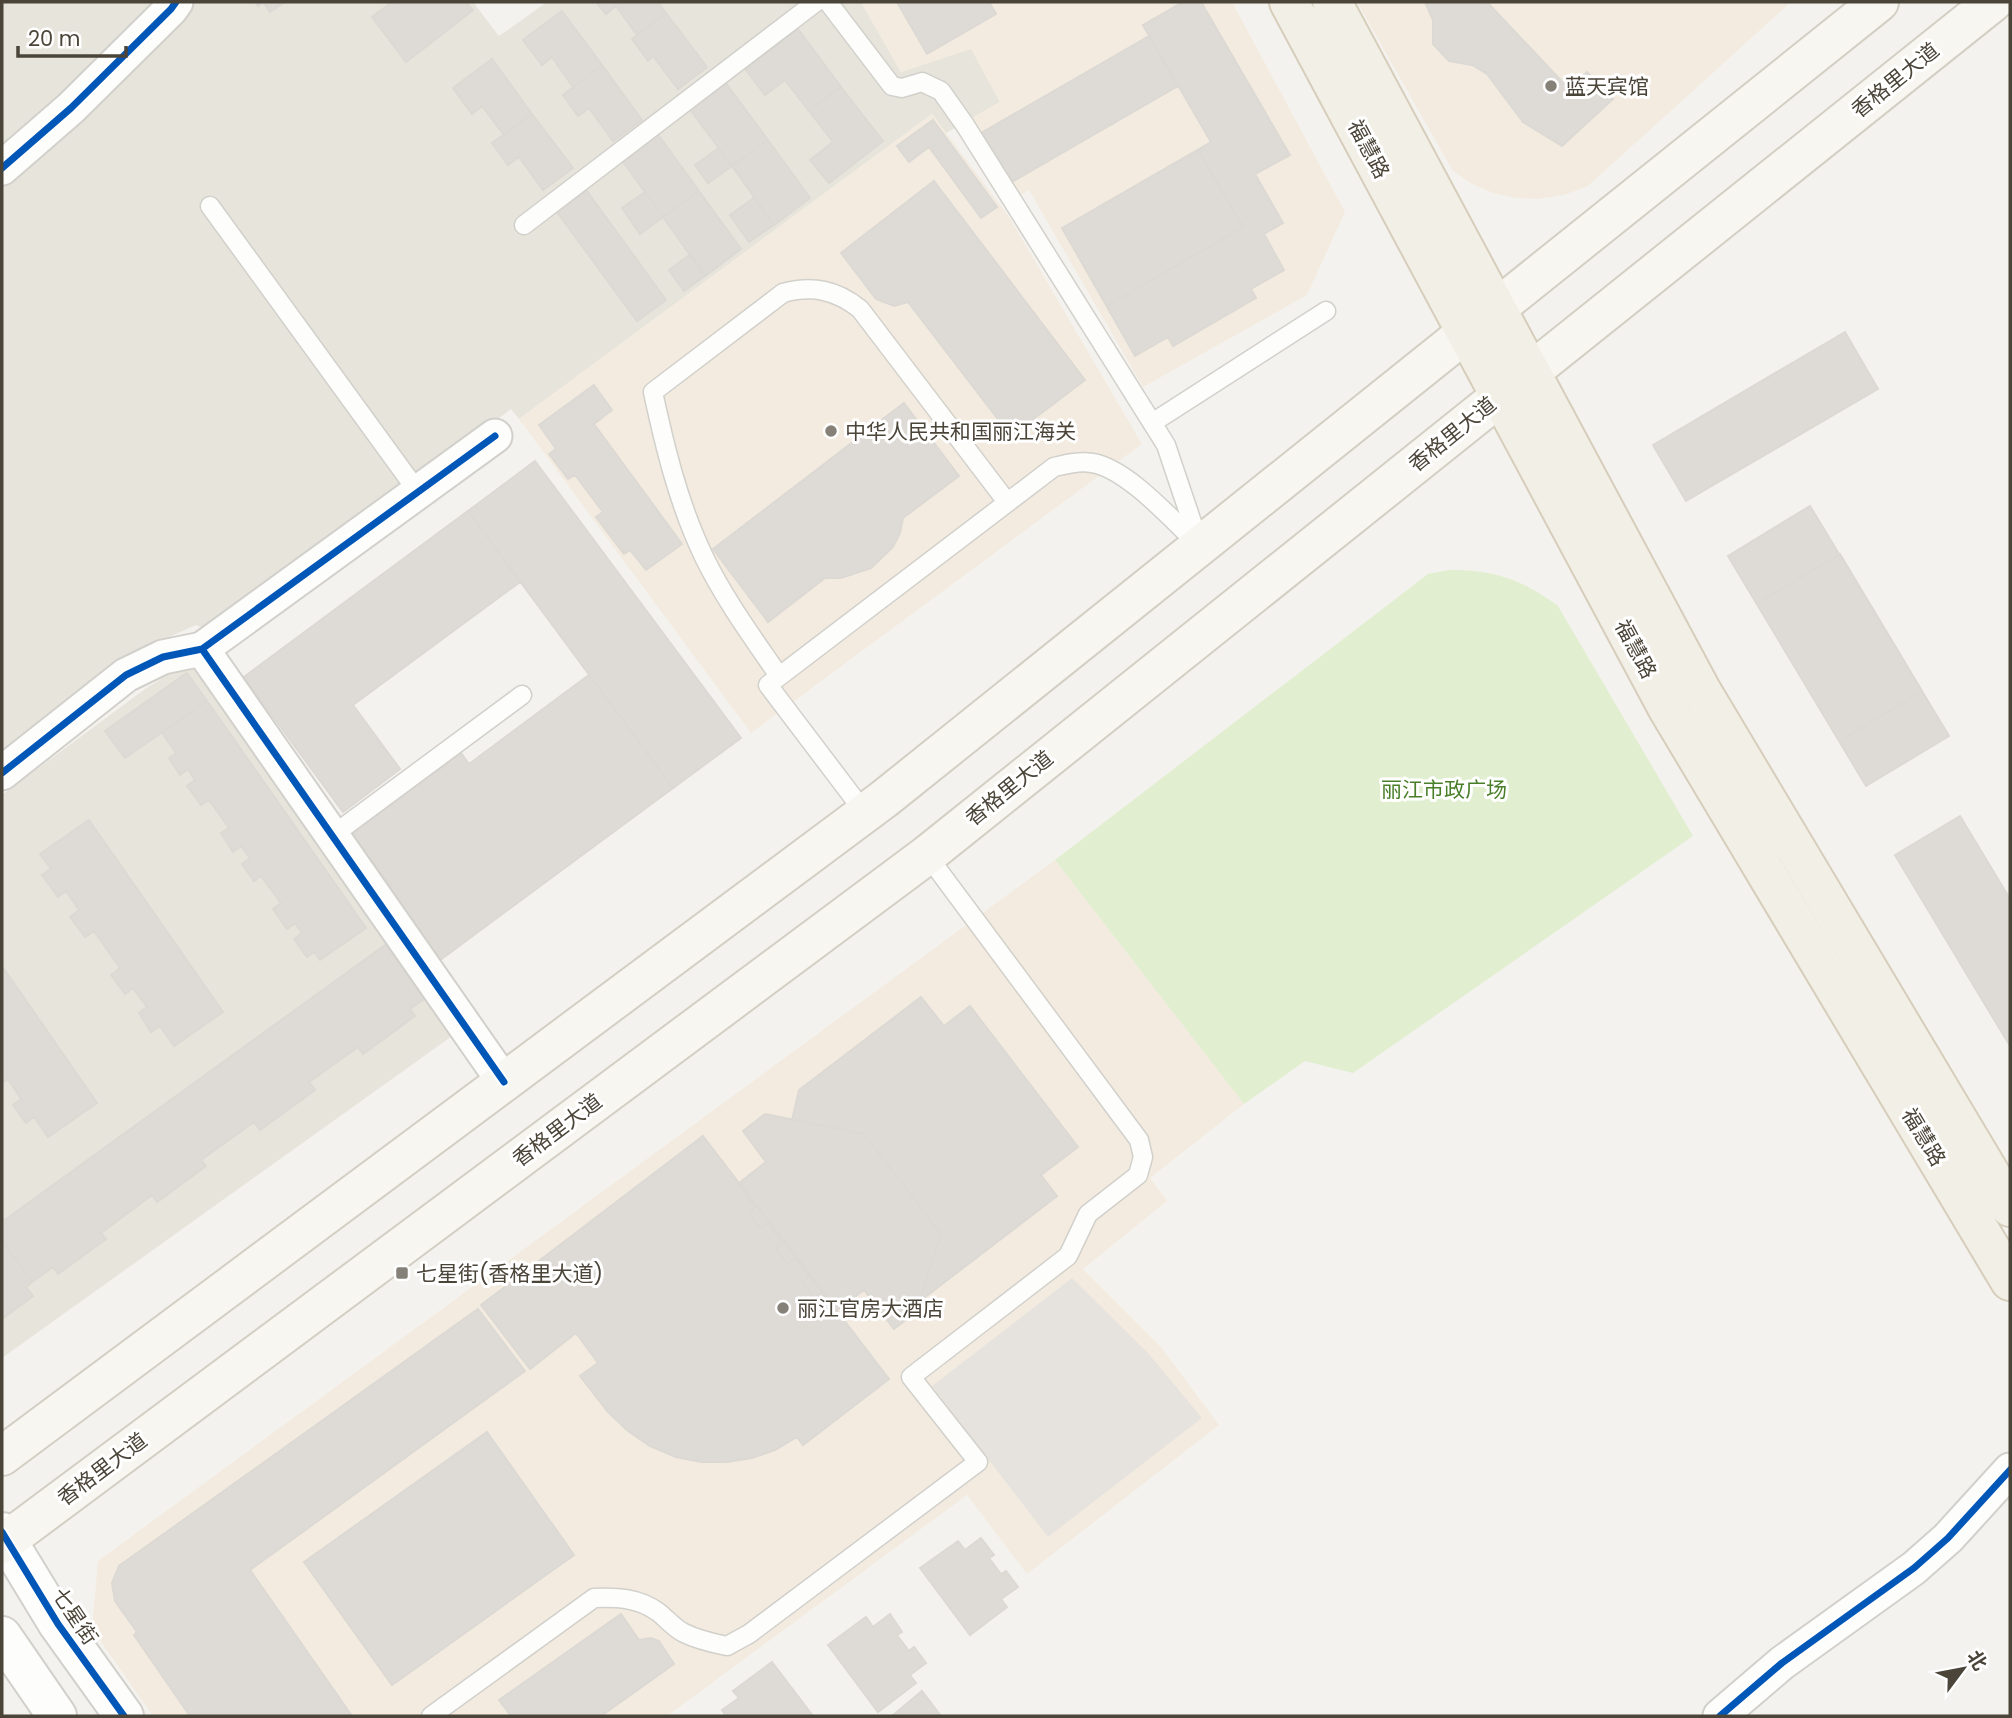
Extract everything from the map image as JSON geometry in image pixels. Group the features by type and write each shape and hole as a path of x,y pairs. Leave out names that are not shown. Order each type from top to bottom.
{"main road":[{"name":"福慧路","path":"1289,2 1668,709 2010,1281"},
{"name":"福慧路","path":"1332,2 1701,690 2010,1206"},
{"path":"2,1456 865,813 1880,2"},
{"name":"香格里大道","path":"3,1538 927,855 1993,2"}],"street":[{"path":"2,168 71,108 176,2"},
{"path":"2,773 126,675 163,657 202,649 495,436"},
{"path":"202,649 504,1082"},
{"path":"1720,1716 1782,1663 1914,1568 1948,1538 2010,1470"},
{"name":"七星街","path":"3,1538 58,1624 124,1716"},
{"path":"2,1636 57,1716"}],"lane":[{"path":"524,225 816,2"},
{"path":"828,2 892,86 902,88 922,82 940,91 965,125 1166,446 1200,546"},
{"path":"210,206 418,492"},
{"path":"779,676 729,603 691,528 664,444 653,391 783,293 807,288 831,291 860,309 1007,502"},
{"path":"1152,423 1326,312"},
{"path":"865,813 768,685 779,676 1054,467 1093,463 1111,469 1127,478 1200,546"},
{"path":"332,835 522,695"},
{"path":"431,1716 594,1598 621,1597 640,1602 683,1633 699,1640 727,1646 749,1634 978,1462 911,1377 1068,1256 1088,1214 1138,1175 1143,1157 1139,1140 927,855"}],"shaded area":[{"path":"2,2 473,2 499,36 547,2 861,2 901,72 971,48 1000,102 946,133 932,114 519,419 511,409 216,633 196,625 169,637 2,758"},
{"path":"861,2 1232,2 1345,212 1307,295 1143,387 1029,190 1016,198 968,120 1000,102 971,49 901,72"},
{"name":"蓝天宾馆","path":"1357,2 1791,2 1588,186 1564,195 1538,199 1493,193 1472,184 1453,171"},
{"name":"中华人民共和国丽江海关","path":"932,114 1009,217 1142,444 751,733 519,419"},
{"path":"197,657 462,1029 2,1358 2,795 145,689"},
{"name":"丽江官房大酒店","path":"1055,860 1244,1104 1150,1178 1167,1201 1083,1269 1161,1347 1219,1425 1027,1574 967,1495 667,1716 153,1716 92,1629 98,1561"},
{"path":"1072,1278 1148,1353 1202,1418 1048,1537 932,1386"}],"green space":[{"name":"丽江市政广场","path":"1465,570 1507,578 1533,589 1558,606 1693,836 1353,1073 1305,1061 1244,1104 1055,860 1428,574"}],"building":[{"path":"263,2 285,2 270,12"},
{"path":"392,2 466,2 473,10 406,62 372,17"},
{"path":"596,2 658,2 666,13 637,35 616,6 606,14"},
{"path":"897,2 989,2 996,14 927,54"},
{"path":"1183,2 1201,2 1290,155 1255,174 1283,223 1264,234 1284,270 1251,289 1256,298 1173,346 1168,337 1135,356 1062,228 1211,142 1143,25"},
{"path":"1425,2 1487,2 1569,89 1587,72 1613,99 1562,146 1523,122 1487,74 1472,65 1449,61 1433,44 1433,20"},
{"path":"562,11 602,65 573,87 552,57 542,65 523,40"},
{"path":"666,13 707,67 678,89 653,56 648,61 632,39"},
{"path":"798,29 841,87 809,111 785,80 765,95 745,69"},
{"path":"1149,36 1178,86 1010,183 981,133"},
{"path":"492,59 532,114 504,135 482,106 472,114 453,88"},
{"path":"602,65 642,120 613,141 589,108 578,116 563,95"},
{"path":"725,82 768,140 732,166 689,108"},
{"path":"841,87 883,141 829,183 810,160 833,142 809,111"},
{"path":"532,114 573,168 543,190 519,157 508,165 492,143"},
{"path":"933,120 997,207 981,218 929,147 909,162 897,146"},
{"path":"657,133 699,191 663,217 621,159"},
{"path":"768,140 810,198 774,225 732,166"},
{"path":"719,148 732,166 708,183 695,165"},
{"path":"1198,150 1243,227 1107,306 1062,228"},
{"path":"934,181 1085,380 1011,436 908,302 894,306 876,299 841,253"},
{"path":"587,191 666,300 637,321 557,212"},
{"path":"699,191 741,249 705,276 663,217"},
{"path":"645,192 663,217 640,234 622,208"},
{"path":"754,198 774,225 749,242 730,215"},
{"path":"691,254 705,276 684,291 669,270"},
{"path":"1845,332 1878,389 1686,501 1653,445"},
{"path":"594,385 612,410 594,424 682,544 646,570 630,550 624,554 596,517 603,512 575,475 568,479 549,454 556,449 539,425"},
{"path":"904,403 959,476 903,518 893,547 871,568 841,578 825,578 768,622 713,549"},
{"path":"535,461 741,738 673,788 468,511"},
{"path":"1810,506 1949,736 1866,786 1728,556"},
{"path":"468,511 520,582 353,705 400,769 343,812 244,677"},
{"path":"1840,554 1922,691 1839,741 1757,604"},
{"path":"187,673 207,701 125,758 105,731"},
{"path":"589,675 673,788 436,963 384,892 391,887 352,834 461,753 469,764"},
{"path":"207,701 366,928 320,960 314,952 307,957 294,939 302,933 295,923 287,929 273,909 281,903 261,876 254,881 242,864 250,858 241,846 233,852 221,833 229,828 209,800 201,805 187,786 195,780 188,769 180,775 169,758 176,753 162,733"},
{"path":"1960,816 2010,899 2010,1046 1895,855"},
{"path":"89,820 223,1012 174,1046 160,1026 151,1032 139,1013 147,1007 133,988 125,994 111,975 120,968 94,931 85,937 70,917 79,910 66,891 58,897 42,875 51,869 40,854"},
{"path":"392,940 431,994 410,1009 415,1016 363,1054 358,1047 309,1082 315,1090 260,1130 254,1122 201,1160 206,1166 157,1202 152,1195 101,1233 106,1239 58,1274 53,1267 32,1282 2,1241 2,1222"},
{"path":"2,966 97,1103 48,1137 34,1117 26,1123 13,1105 21,1099 8,1079 2,1083"},
{"path":"921,997 944,1026 970,1006 1078,1147 1041,1175 1057,1196 920,1301 916,1312 894,1329 864,1290 837,1310 740,1183 766,1162 743,1131 765,1114 792,1120 799,1090"},
{"path":"765,1114 864,1134 941,1234 916,1312 894,1329 864,1290 835,1311 821,1293 814,1298 802,1282 809,1277 794,1258 787,1264 776,1248 782,1243 768,1223 761,1229 748,1213 755,1207 738,1184 766,1162 743,1131"},
{"path":"703,1136 889,1379 803,1445 797,1437 775,1450 752,1458 727,1462 701,1462 676,1457 650,1446 628,1431 608,1412 580,1376 598,1363 576,1333 530,1369 481,1305"},
{"path":"2,1241 32,1282 26,1287 33,1296 2,1319"},
{"path":"478,1309 525,1371 250,1570 352,1716 190,1716 134,1635 137,1632 115,1601 112,1583 119,1566"},
{"path":"487,1432 574,1555 392,1685 304,1562"},
{"path":"981,1538 994,1555 989,1558 1001,1574 1006,1571 1018,1587 1001,1599 1007,1607 970,1635 920,1568 958,1541 965,1550"},
{"path":"621,1614 639,1640 651,1638 659,1641 674,1664 601,1716 511,1716 499,1700"},
{"path":"890,1614 902,1632 897,1635 909,1651 914,1647 926,1663 910,1675 916,1683 878,1712 828,1645 866,1617 873,1627"},
{"path":"772,1662 813,1716 726,1716 722,1710 739,1698 733,1691"},
{"path":"922,1691 941,1716 892,1716"}],"cycle path":[{"path":"2,168 71,108 176,2"},
{"path":"2,773 126,675 163,657 202,649 495,436"},
{"path":"202,649 504,1082"},
{"path":"1720,1716 1782,1663 1914,1568 1948,1538 2010,1470"},
{"path":"2,1532 58,1624 124,1716"}],"place":[{"name":"蓝天宾馆","path":"1551,86"},
{"name":"中华人民共和国丽江海关","path":"831,431"},
{"name":"七星街(香格里大道)","path":"402,1273"},
{"name":"丽江官房大酒店","path":"783,1308"}]}
